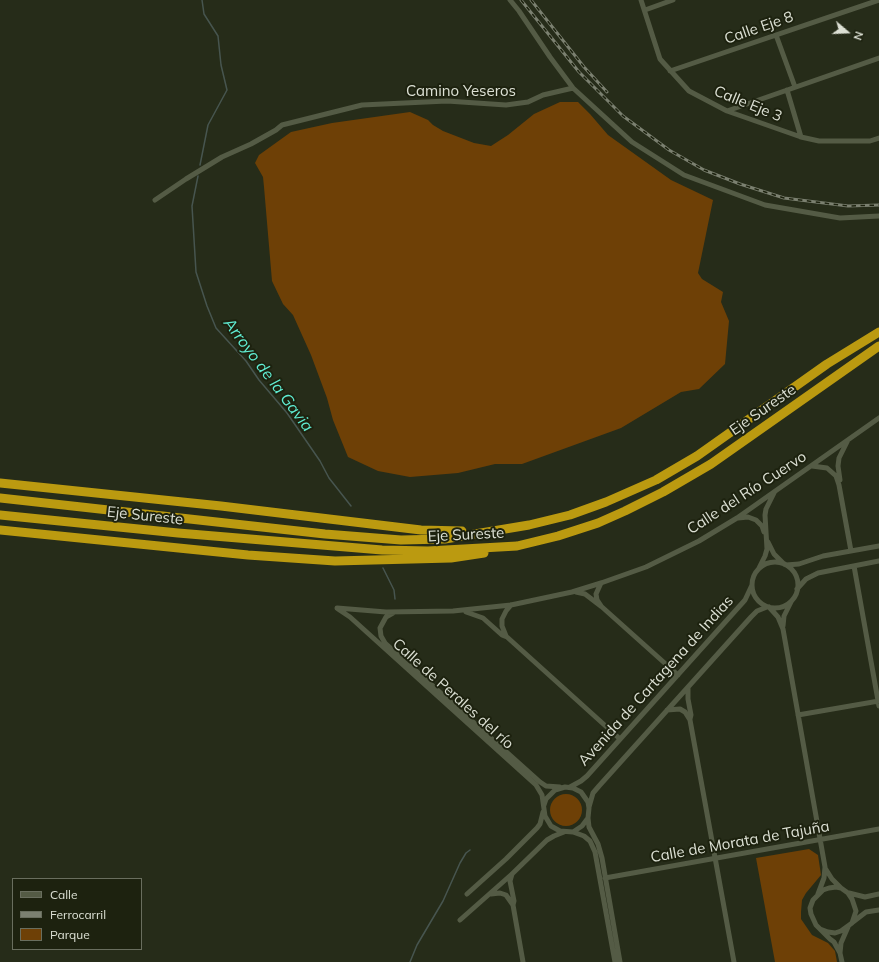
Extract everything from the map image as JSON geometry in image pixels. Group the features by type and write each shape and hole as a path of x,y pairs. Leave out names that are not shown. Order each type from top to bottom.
{"highway":[{"name":"Eje Sureste","path":"0,498 324,534 401,540 446,539 509,529 570,515 606,502 656,480 697,456 827,364 879,332"},
{"name":"Eje Sureste","path":"0,515 178,534 382,550 428,551 516,546 558,536 598,523 663,492 711,464 879,346"},
{"path":"0,483 229,507 421,530 449,532 509,529"},
{"path":"0,530 248,556 335,561 451,558 489,553 516,546"}],"street":[{"path":"510,0 573,88 632,142 684,175 765,205 840,218 879,216"},
{"name":"Calle Eje 3","path":"641,0 660,60 689,91 727,111 801,137 819,141 870,141 879,138"},
{"path":"645,10 673,0"},
{"name":"Calle Eje 8","path":"670,71 879,0"},
{"path":"776,35 795,87"},
{"path":"727,111 879,58"},
{"name":"Camino Yeseros","path":"155,200 222,156 251,144 282,125 362,105 447,101 506,105 528,102 543,95 573,88"},
{"path":"787,90 801,137"},
{"name":"Calle del Río Cuervo","path":"338,608 394,612 463,610 511,605 572,592 601,583 646,567 699,541 737,518 879,418"},
{"path":"839,485 839,458 848,439"},
{"path":"811,466 823,466 836,476 852,551"},
{"path":"776,491 768,504 765,515 766,552 752,580 752,585 755,597 778,617 783,629 825,868 824,878 818,894 813,900 810,908 813,920 834,942 840,953 842,962"},
{"path":"737,518 748,517 756,520 762,526 774,554 795,574 797,589"},
{"path":"758,570 771,563 795,564 823,556 879,546"},
{"path":"783,629 784,616 797,589 810,576 879,562"},
{"path":"798,715 879,703 854,566"},
{"path":"601,583 596,594 597,600 602,607"},
{"name":"Avenida de Cartagena de Indias","path":"570,787 585,778 678,675 745,600 752,585"},
{"path":"572,592 585,594 602,607 678,675"},
{"path":"768,607 781,607 793,599"},
{"path":"507,637 502,626 502,619 511,605"},
{"name":"Avenida de Cartagena de Indias","path":"589,808 593,793 599,786 754,613 768,607"},
{"name":"Calle de Perales del río","path":"338,608 350,617 532,782 540,791 544,807"},
{"path":"463,610 483,618 502,635 507,637 620,739"},
{"name":"Calle de Perales del río","path":"394,612 386,617 380,628 381,636 385,643 540,782 546,786 561,788"},
{"path":"688,687 688,699 691,715 690,720 734,962"},
{"path":"667,710 680,709 685,712 690,720"},
{"path":"467,894 506,859 537,828 540,824 544,807 550,794 561,788 570,787 581,792 588,802 589,827 600,852 620,962"},
{"path":"544,807 545,816 554,829 565,832 573,832 584,836 590,841 595,852 615,962"},
{"path":"573,832 582,826 588,818"},
{"name":"Calle de Morata de Tajuña","path":"605,878 879,830"},
{"path":"460,920 550,838 565,832"},
{"path":"825,868 832,879 841,888 848,892 861,896 879,894"},
{"path":"512,874 510,881 514,901 513,906 523,962"},
{"path":"818,894 829,888 841,888"},
{"path":"840,953 841,944 855,917 856,911 848,892"},
{"path":"490,894 497,893 506,895 513,906"},
{"path":"820,929 835,933 850,925 866,912 879,910"}],"green space":[{"path":"560,102 578,102 608,135 671,180 713,200 698,273 702,279 723,292 721,302 729,321 725,364 699,389 681,392 621,428 522,464 495,464 458,473 410,477 378,471 348,457 333,420 327,398 311,355 293,315 283,304 272,281 263,177 255,163 259,155 291,132 332,123 410,112 428,120 443,131 474,143 491,146 508,135 534,114"},
{"path":"563,794 569,794 579,801 582,810 581,816 575,823 569,826 563,826 553,819 550,813 550,807 557,797"},
{"path":"809,849 818,855 821,875 802,900 801,919 812,935 828,943 835,951 837,962 775,962 756,858"}],"waterway":[{"name":"Arroyo de la Gavia","path":"200,165 208,125 227,90 221,65 218,36 204,14 202,0"},
{"name":"Arroyo de la Gavia","path":"198,176 192,206 196,272 216,328 246,361 259,380 287,413 320,461 329,478 351,506"},
{"name":"Arroyo de la Gavia","path":"383,568 394,590 395,599"},
{"name":"Arroyo de la Gavia","path":"410,962 417,945 443,901 460,863 466,853 470,850"}],"railway":[{"path":"521,0 579,72 623,116 669,150 704,170 740,184 784,198 848,206 879,205"},
{"path":"531,0 584,67 607,92"}]}
